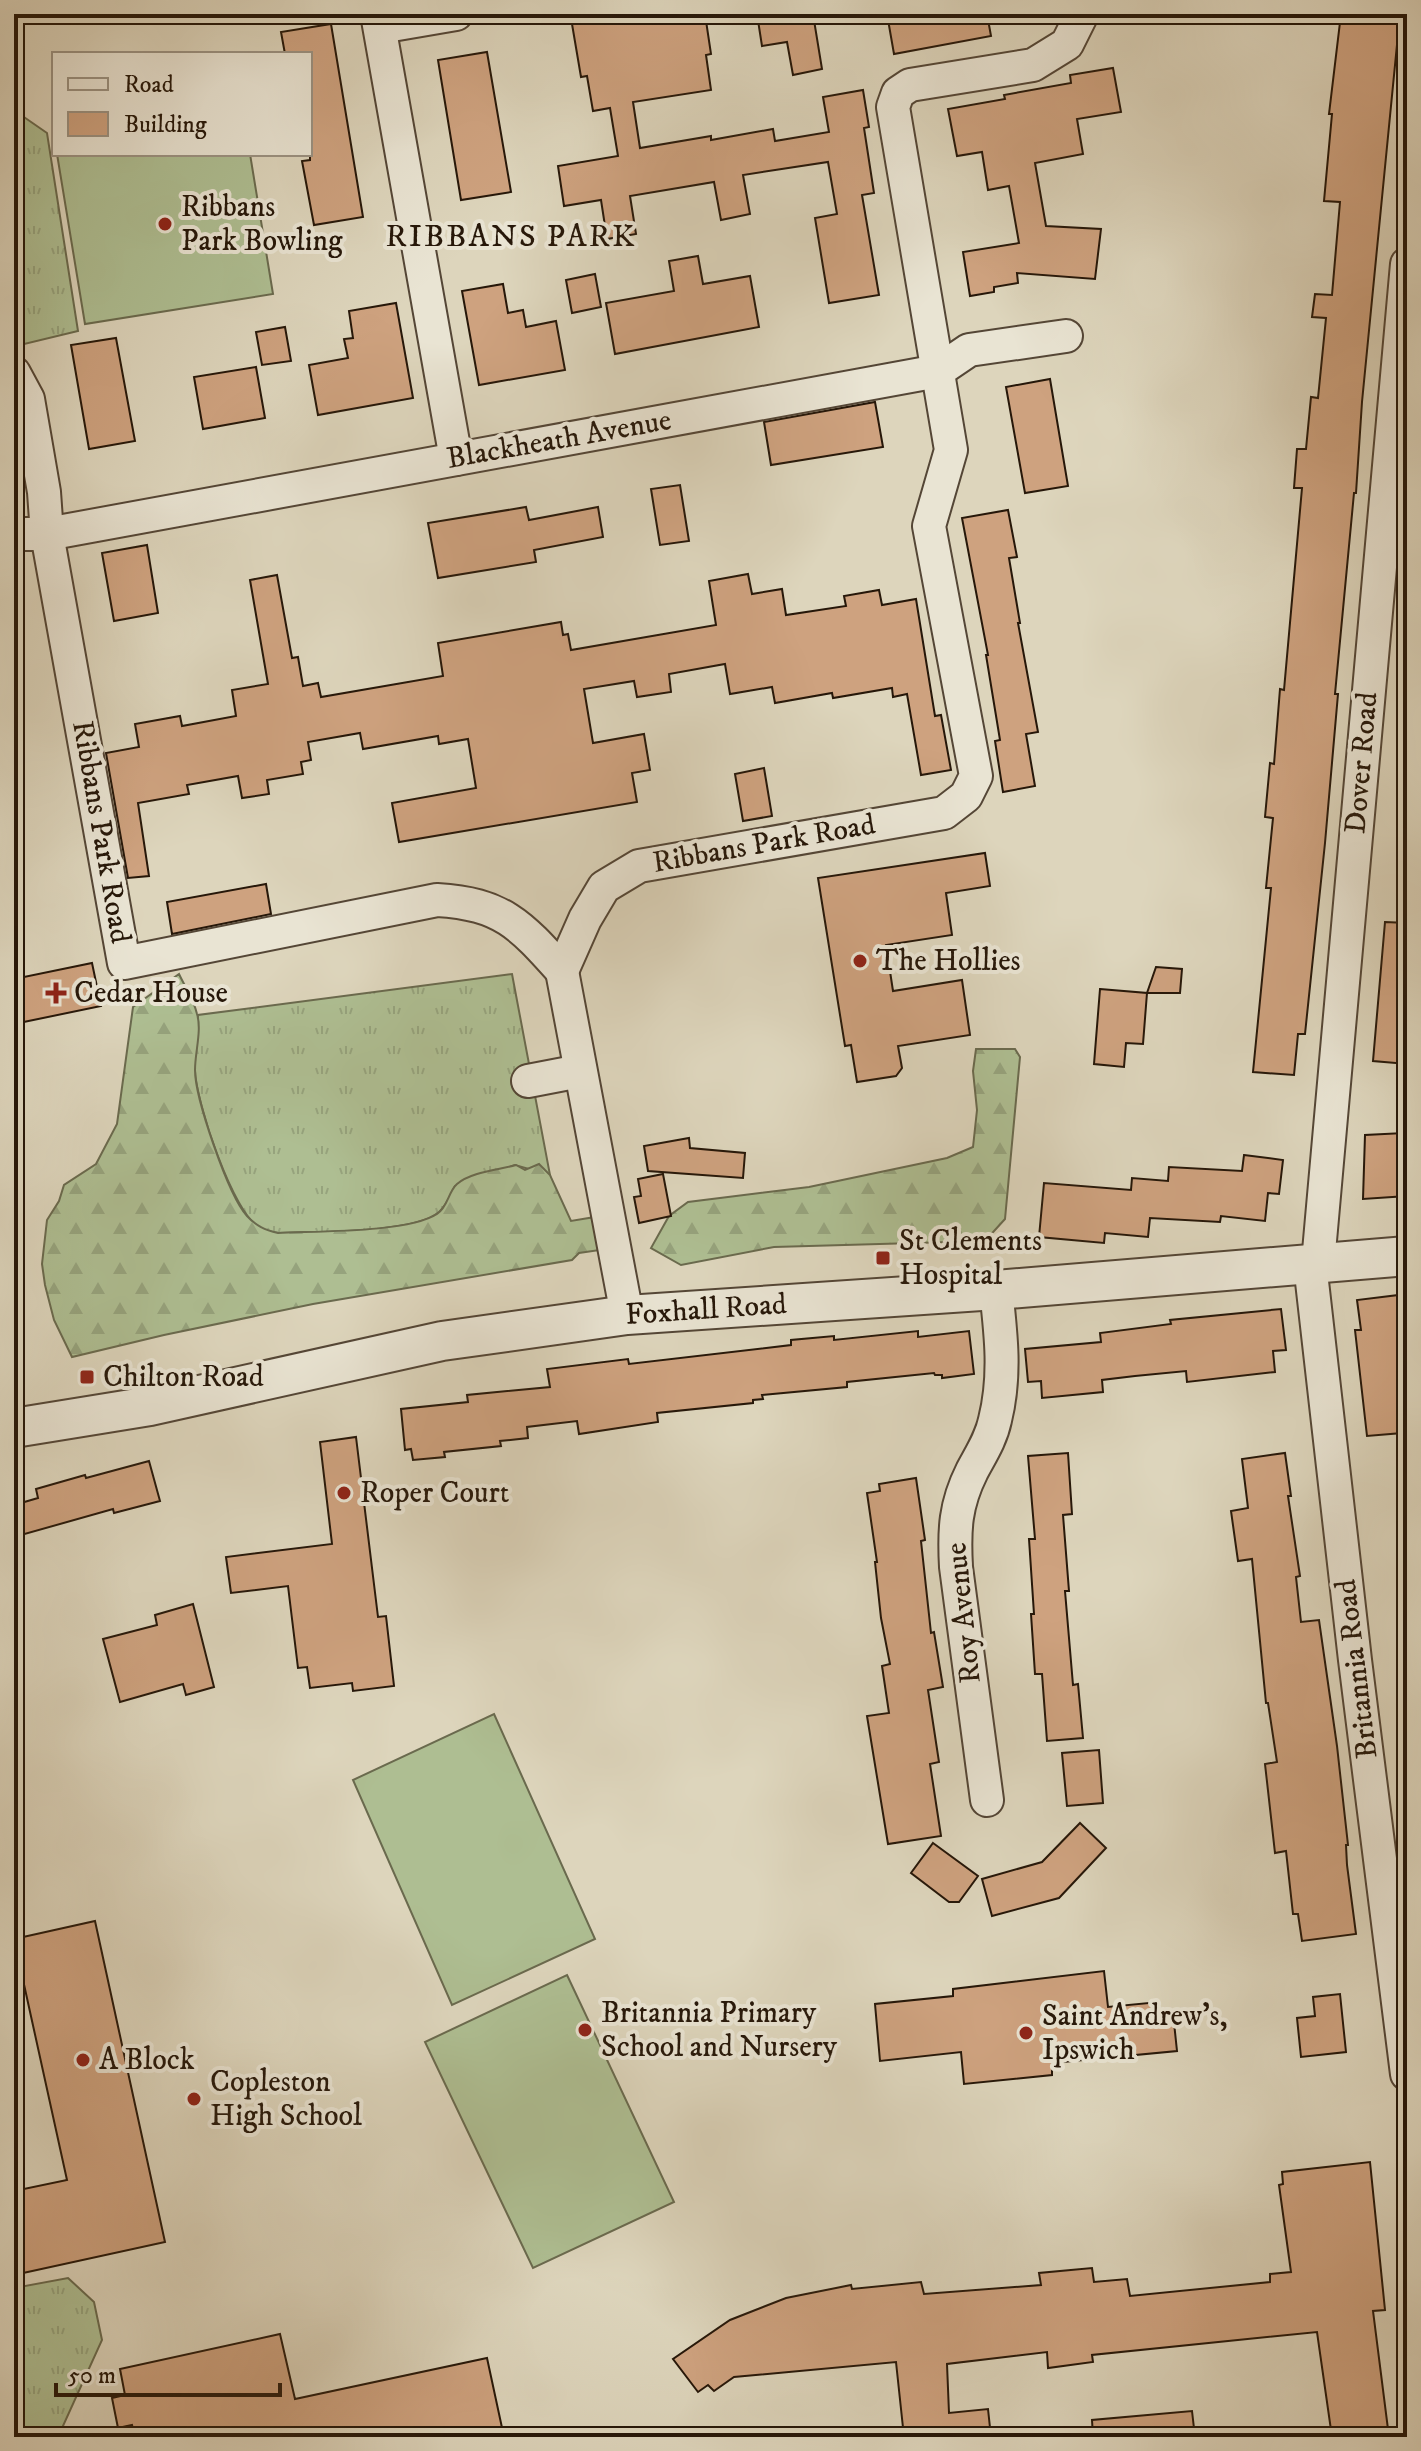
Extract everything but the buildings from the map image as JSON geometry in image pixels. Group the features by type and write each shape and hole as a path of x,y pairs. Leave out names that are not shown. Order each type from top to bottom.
{"street":[{"path":"456,14 378,20 456,459"},
{"name":"Ribbans Park Road","path":"14,373 28,399 44,492 47,534 124,963 437,900 462,901 492,909 518,925 562,971 585,919 604,887 639,866 944,813 966,796 976,776 929,526 951,450 893,107 898,93 910,85 1033,65 1067,44 1082,14"},
{"name":"Dover Road","path":"1314,1263 1407,264"},
{"name":"Blackheath Avenue","path":"14,534 47,534 938,371 969,350 1066,336"},
{"path":"562,971 627,1315"},
{"path":"528,1081 580,1071"},
{"name":"Foxhall Road","path":"14,1428 150,1406 442,1341 627,1315 996,1290 1407,1256"},
{"name":"Britannia Road","path":"1314,1263 1357,1675 1407,2074"},
{"name":"Roy Avenue","path":"987,1800 954,1531 962,1495 987,1447 1002,1386 1003,1348 996,1290"}],"green space":[{"path":"14,67 21,115 47,133 78,331 16,346 14,345"},
{"name":"Ribbans Park Bowling","path":"57,156 250,156 273,294 85,324"},
{"path":"179,974 194,1004 198,1020 196,1083 206,1123 239,1205 257,1225 278,1233 405,1225 437,1214 454,1187 463,1180 516,1165 525,1170 539,1164 550,1175 571,1221 595,1217 600,1250 579,1253 572,1260 313,1304 72,1357 54,1320 45,1285 42,1264 47,1220 59,1201 64,1185 96,1164 117,1124 133,1007"},
{"path":"512,974 550,1175 515,1165 455,1186 442,1209 426,1219 386,1228 278,1233 262,1229 249,1219 228,1180 202,1107 195,1071 198,1015"},
{"path":"976,1049 1015,1049 1020,1057 1005,1219 985,1241 774,1247 681,1265 651,1248 669,1216 688,1202 809,1187 947,1158 973,1147 977,1110 973,1071"},
{"path":"494,1714 595,1939 452,2005 353,1780"},
{"path":"567,1975 674,2202 533,2268 425,2042"},
{"path":"68,2278 94,2302 102,2340 58,2437 14,2437 14,2288"}],"place":[{"name":"Ribbans Park Bowling","path":"165,224"},
{"name":"The Hollies","path":"860,961"},
{"name":"Cedar House","path":"56,993"},
{"name":"St Clements Hospital","path":"883,1258"},
{"name":"Chilton Road","path":"87,1377"},
{"name":"Roper Court","path":"344,1493"},
{"name":"Britannia Primary School and Nursery","path":"585,2030"},
{"name":"Saint Andrew's, Ipswich","path":"1026,2033"},
{"name":"A Block","path":"83,2060"},
{"name":"Copleston High School","path":"194,2099"}],"district":[{"name":"RIBBANS PARK","path":"511,237"}]}
